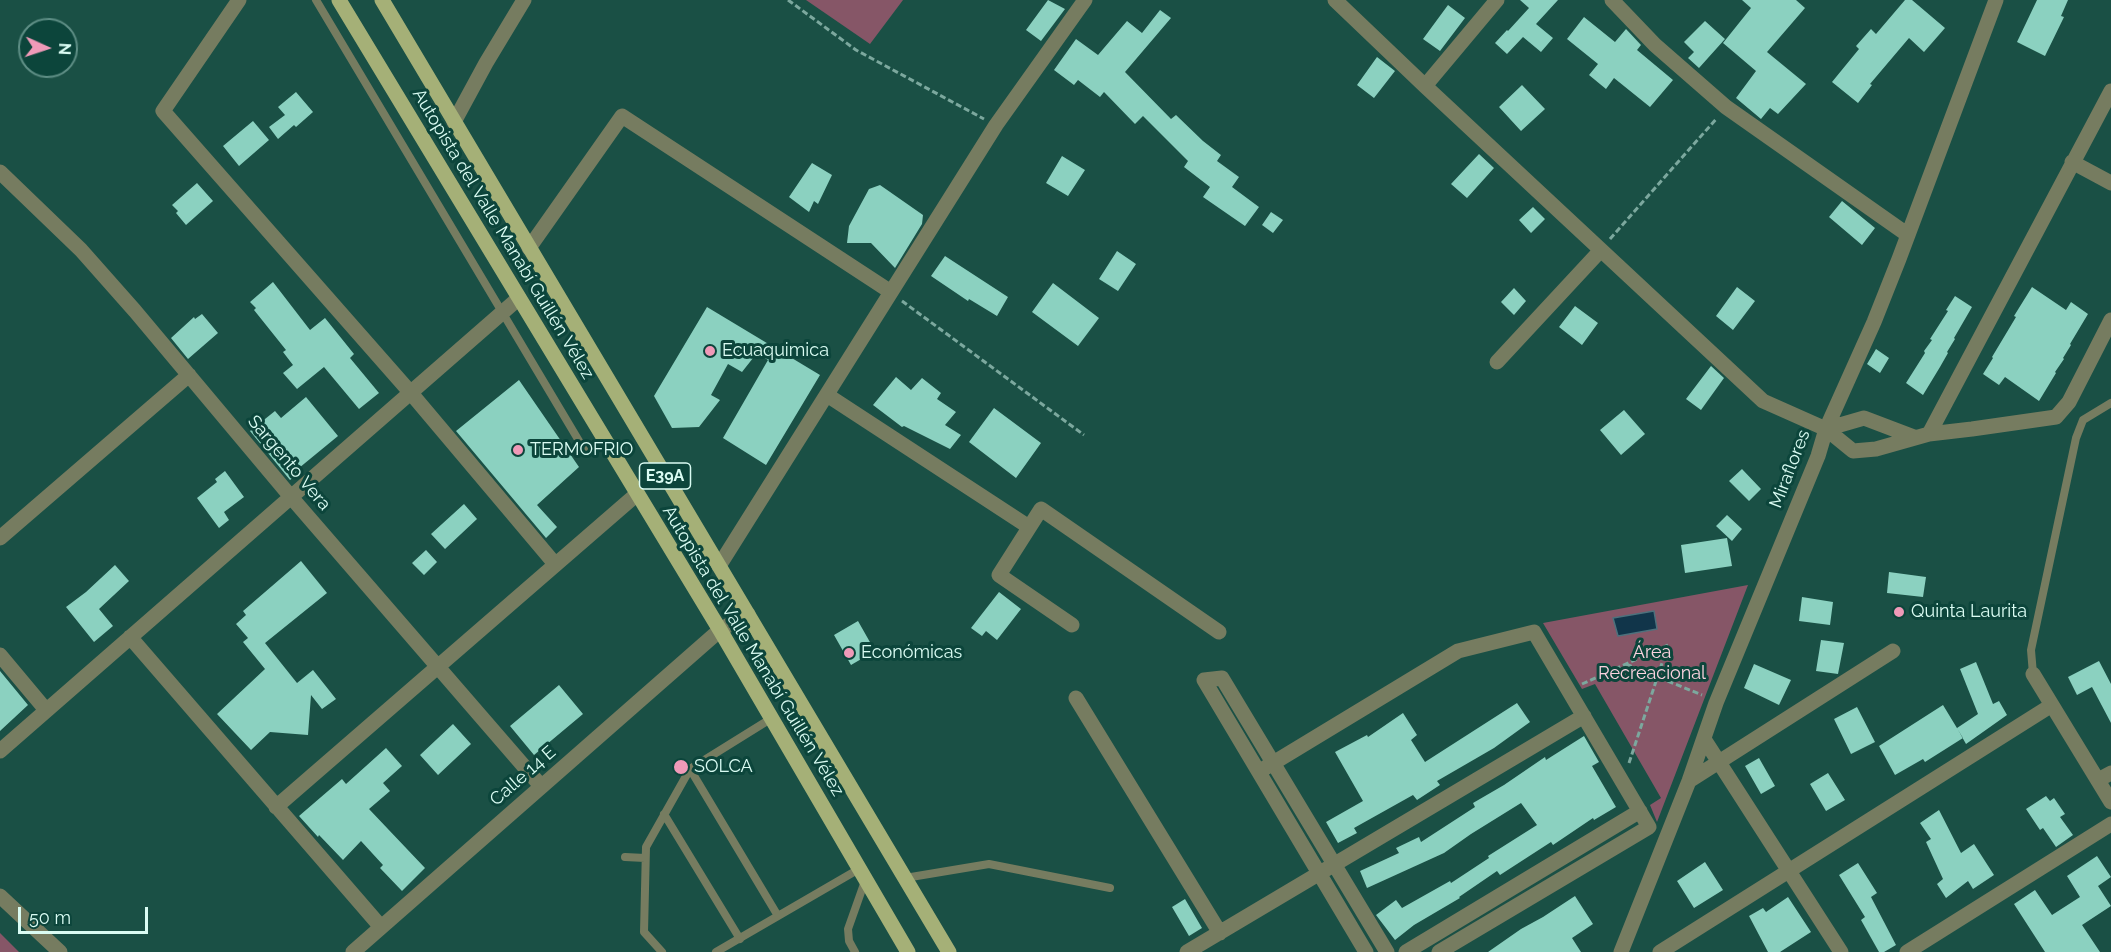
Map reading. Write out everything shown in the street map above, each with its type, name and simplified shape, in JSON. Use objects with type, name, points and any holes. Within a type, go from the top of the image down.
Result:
[{"type":"main road","name":"Autopista del Valle Manabí Guillén Vélez","points":[[339,0],[720,630],[908,952]]},
{"type":"main road","name":"Autopista del Valle Manabí Guillén Vélez","points":[[382,0],[949,952]]},
{"type":"street","points":[[239,0],[163,111],[410,393],[555,564]]},
{"type":"street","points":[[454,122],[524,0]]},
{"type":"street","points":[[719,566],[996,125],[1085,0]]},
{"type":"street","points":[[1335,0],[1763,401],[1826,429],[1853,451],[1876,450],[1921,435],[2056,417],[2068,402],[2111,320]]},
{"type":"street","points":[[1425,86],[1497,0]]},
{"type":"street","points":[[1612,0],[1654,45],[1726,107],[1908,235]]},
{"type":"street","name":"Miraflores","points":[[1621,952],[1689,781],[1716,703],[1818,456],[1826,429],[1874,321],[1908,235],[1996,0]]},
{"type":"street","points":[[1921,435],[2111,90]]},
{"type":"street","points":[[529,248],[622,116],[891,292]]},
{"type":"street","points":[[2072,162],[2111,183]]},
{"type":"street","name":"Sargento Vera","points":[[0,172],[81,250],[541,786]]},
{"type":"street","points":[[1497,362],[1601,250]]},
{"type":"street","points":[[0,751],[519,298]]},
{"type":"street","points":[[0,538],[189,375]]},
{"type":"street","points":[[827,395],[1029,527]]},
{"type":"street","points":[[1826,429],[1864,418],[1921,435]]},
{"type":"street","points":[[276,807],[637,494]]},
{"type":"street","points":[[1071,625],[999,575],[1041,510],[1218,632]]},
{"type":"street","name":"Calle 14 E","points":[[361,949],[381,927],[720,630],[748,614]]},
{"type":"street","points":[[1260,771],[1458,651],[1534,632],[1649,827],[1439,952]]},
{"type":"street","points":[[130,637],[381,927]]},
{"type":"street","points":[[1689,781],[1717,761],[1893,651]]},
{"type":"street","points":[[0,655],[46,710]]},
{"type":"street","points":[[2033,674],[2052,705],[2104,776],[2111,802]]},
{"type":"street","points":[[1366,952],[1204,680],[1222,678],[1387,952]]},
{"type":"street","points":[[1076,698],[1220,933]]},
{"type":"street","points":[[1660,952],[2052,705]]},
{"type":"street","points":[[1187,952],[1584,716]]},
{"type":"street","points":[[1704,739],[1841,952]]},
{"type":"street","points":[[1406,952],[1640,811]]},
{"type":"street","points":[[1907,952],[2111,824]]},
{"type":"street","points":[[0,897],[60,952]]},
{"type":"lane","points":[[316,0],[585,451]]},
{"type":"lane","points":[[2033,674],[2031,650],[2076,438],[2083,420],[2111,403]]},
{"type":"lane","points":[[662,952],[644,932],[646,847],[690,769],[772,718]]},
{"type":"lane","points":[[690,769],[778,916]]},
{"type":"lane","points":[[664,814],[740,939]]},
{"type":"lane","points":[[625,857],[645,858]]},
{"type":"lane","points":[[905,878],[989,864],[1110,888]]},
{"type":"lane","points":[[716,952],[778,916],[862,874]]},
{"type":"lane","points":[[855,952],[849,941],[848,929],[862,874]]},
{"type":"path","points":[[788,0],[856,50],[996,125]]},
{"type":"path","points":[[1601,250],[1726,107]]},
{"type":"path","points":[[891,292],[1084,435]]},
{"type":"path","points":[[1570,690],[1668,645],[1622,780]]},
{"type":"path","points":[[1626,664],[1700,694],[1716,703]]},
{"type":"green space","points":[[806,0],[903,0],[870,44]]},
{"type":"green space","name":"Área Recreacional","points":[[1748,585],[1657,822],[1650,805],[1661,798],[1595,684],[1582,689],[1543,623]]},
{"type":"green space","points":[[0,933],[19,952],[0,952]]},
{"type":"water","points":[[1654,611],[1657,629],[1618,636],[1613,618]]},
{"type":"building","points":[[1048,0],[1065,9],[1041,41],[1026,30]]},
{"type":"building","points":[[1520,0],[1558,0],[1536,24],[1553,38],[1541,52],[1523,37],[1507,54],[1495,43],[1529,8]]},
{"type":"building","points":[[1742,0],[1796,0],[1805,8],[1767,52],[1806,84],[1778,114],[1770,108],[1761,119],[1736,98],[1756,71],[1723,43],[1751,8]]},
{"type":"building","points":[[1905,0],[1912,0],[1945,28],[1924,52],[1909,38],[1870,84],[1872,85],[1858,103],[1832,82],[1859,49],[1856,46],[1871,29],[1876,34]]},
{"type":"building","points":[[2037,0],[2068,0],[2061,16],[2064,17],[2045,56],[2017,42]]},
{"type":"building","points":[[1448,5],[1465,18],[1440,51],[1423,39]]},
{"type":"building","points":[[1160,10],[1171,18],[1125,72],[1171,119],[1176,115],[1221,155],[1217,161],[1239,177],[1232,187],[1259,207],[1245,226],[1203,197],[1210,187],[1184,167],[1188,161],[1143,116],[1135,124],[1104,92],[1100,97],[1078,80],[1074,85],[1054,70],[1076,39],[1098,55],[1127,21],[1142,33]]},
{"type":"building","points":[[1584,17],[1615,42],[1626,29],[1641,45],[1637,50],[1673,80],[1650,107],[1614,78],[1606,89],[1589,75],[1598,64],[1567,39]]},
{"type":"building","points":[[1705,21],[1725,39],[1699,68],[1688,58],[1694,52],[1684,42]]},
{"type":"building","points":[[1377,57],[1395,71],[1374,98],[1357,85]]},
{"type":"building","points":[[1522,85],[1545,109],[1521,131],[1499,107]]},
{"type":"building","points":[[296,92],[313,112],[278,139],[269,127],[285,115],[278,107]]},
{"type":"building","points":[[253,121],[269,140],[239,166],[223,146]]},
{"type":"building","points":[[1479,154],[1494,168],[1467,198],[1451,184]]},
{"type":"building","points":[[1062,156],[1085,170],[1068,196],[1046,183]]},
{"type":"building","points":[[812,163],[832,175],[818,204],[814,201],[809,212],[789,197]]},
{"type":"building","points":[[197,183],[213,201],[186,225],[172,205]]},
{"type":"building","points":[[880,185],[923,215],[922,224],[895,268],[871,243],[847,243],[849,226],[869,189]]},
{"type":"building","points":[[1842,201],[1875,228],[1862,245],[1829,217]]},
{"type":"building","points":[[1533,207],[1545,219],[1531,233],[1519,220]]},
{"type":"building","points":[[1271,212],[1283,220],[1273,233],[1262,225]]},
{"type":"building","points":[[1117,251],[1136,264],[1118,291],[1099,279]]},
{"type":"building","points":[[945,256],[1008,297],[997,316],[969,299],[968,301],[931,276]]},
{"type":"building","points":[[273,282],[310,330],[325,318],[354,354],[350,358],[379,393],[359,409],[324,367],[297,389],[283,373],[293,365],[283,352],[286,350],[250,302]]},
{"type":"building","points":[[1053,283],[1099,318],[1078,346],[1032,312]]},
{"type":"building","points":[[1737,287],[1755,301],[1733,330],[1716,316]]},
{"type":"building","points":[[2032,287],[2066,310],[2071,302],[2088,314],[2039,401],[2005,377],[1999,385],[1983,374]]},
{"type":"building","points":[[1514,288],[1526,301],[1514,315],[1501,302]]},
{"type":"building","points":[[1955,296],[1972,307],[1923,395],[1906,383],[1925,353],[1924,351],[1932,340],[1930,339]]},
{"type":"building","points":[[1575,306],[1598,323],[1582,345],[1559,327]]},
{"type":"building","points":[[707,307],[820,375],[766,465],[723,438],[768,360],[757,353],[742,372],[728,364],[711,395],[720,400],[699,427],[672,428],[654,396]]},
{"type":"building","points":[[202,314],[218,333],[188,359],[171,338],[194,317],[195,319]]},
{"type":"building","points":[[1876,349],[1889,358],[1880,373],[1867,364]]},
{"type":"building","points":[[1711,366],[1724,378],[1701,410],[1686,399]]},
{"type":"building","points":[[896,377],[911,390],[922,378],[941,393],[937,399],[956,412],[945,425],[961,435],[950,449],[902,427],[873,405]]},
{"type":"building","name":"TERMOFRIO","points":[[519,380],[579,467],[537,505],[557,527],[546,538],[456,431]]},
{"type":"building","points":[[306,397],[338,436],[299,468],[302,470],[290,480],[250,431],[275,411],[281,418]]},
{"type":"building","points":[[994,408],[1041,443],[1016,478],[969,442]]},
{"type":"building","points":[[1624,410],[1645,434],[1621,455],[1600,430]]},
{"type":"building","points":[[1742,469],[1761,489],[1749,501],[1729,481]]},
{"type":"building","points":[[225,471],[244,497],[224,512],[229,520],[219,528],[197,498],[217,482],[215,479]]},
{"type":"building","points":[[464,504],[477,519],[445,549],[431,534]]},
{"type":"building","points":[[1727,515],[1742,529],[1732,541],[1716,526]]},
{"type":"building","points":[[1727,538],[1732,566],[1685,573],[1681,545]]},
{"type":"building","points":[[426,550],[437,562],[424,575],[412,563]]},
{"type":"building","points":[[301,561],[327,593],[265,643],[297,683],[313,670],[336,699],[322,709],[311,695],[308,735],[270,732],[251,750],[217,714],[265,669],[243,642],[248,638],[236,624],[246,615],[243,611]]},
{"type":"building","points":[[115,565],[129,581],[99,609],[113,626],[94,642],[66,607]]},
{"type":"building","points":[[1889,572],[1926,577],[1923,597],[1887,593]]},
{"type":"building","points":[[999,592],[1021,609],[997,640],[986,631],[982,636],[971,628]]},
{"type":"building","points":[[1802,597],[1833,602],[1830,625],[1799,621]]},
{"type":"building","points":[[858,621],[875,651],[851,665],[834,635]]},
{"type":"building","points":[[1821,640],[1844,643],[1838,674],[1816,671]]},
{"type":"building","points":[[2099,661],[2111,684],[2111,723],[2092,687],[2077,695],[2068,677]]},
{"type":"building","points":[[1976,662],[1993,704],[1999,701],[2007,715],[1966,744],[1957,728],[1978,714],[1960,669]]},
{"type":"building","points":[[1754,664],[1791,680],[1779,705],[1744,688]]},
{"type":"building","points":[[0,671],[28,705],[0,731]]},
{"type":"building","points":[[559,685],[583,714],[534,755],[510,726]]},
{"type":"building","points":[[1517,703],[1530,722],[1494,748],[1437,781],[1440,785],[1417,800],[1413,795],[1354,828],[1357,833],[1338,843],[1326,822],[1363,801],[1335,752],[1367,735],[1368,737],[1403,713],[1417,735],[1411,740],[1425,762]]},
{"type":"building","points":[[1943,705],[1963,738],[1925,762],[1923,759],[1895,775],[1879,746]]},
{"type":"building","points":[[1857,707],[1875,742],[1851,754],[1834,719]]},
{"type":"building","points":[[453,724],[471,744],[438,775],[420,755]]},
{"type":"building","points":[[1584,736],[1599,762],[1592,766],[1616,807],[1594,820],[1593,818],[1553,845],[1551,842],[1500,875],[1497,871],[1395,940],[1376,915],[1396,900],[1402,908],[1450,881],[1451,883],[1537,825],[1521,803],[1444,853],[1367,888],[1360,871],[1399,853],[1396,848],[1419,837],[1421,842],[1475,807],[1473,803],[1545,757],[1546,760]]},
{"type":"building","points":[[386,748],[402,766],[383,783],[390,791],[369,809],[425,868],[402,891],[380,868],[383,865],[361,841],[343,860],[299,816],[342,779],[346,784]]},
{"type":"building","points":[[1759,758],[1775,786],[1761,794],[1745,766]]},
{"type":"building","points":[[1828,773],[1845,800],[1826,811],[1810,784]]},
{"type":"building","points":[[2046,796],[2050,801],[2054,798],[2065,814],[2060,817],[2073,835],[2056,847],[2043,828],[2040,830],[2026,809]]},
{"type":"building","points":[[1939,810],[1961,853],[1974,844],[1994,875],[1973,889],[1968,881],[1946,898],[1937,884],[1943,879],[1926,842],[1931,839],[1920,823]]},
{"type":"building","points":[[2097,856],[2111,877],[2098,886],[2111,906],[2082,925],[2100,952],[2045,952],[2014,904],[2035,890],[2052,915],[2080,897],[2067,876]]},
{"type":"building","points":[[1705,862],[1723,890],[1694,908],[1677,881]]},
{"type":"building","points":[[1858,863],[1877,893],[1871,897],[1896,945],[1884,952],[1879,952],[1861,920],[1865,917],[1839,875]]},
{"type":"building","points":[[1575,896],[1593,924],[1572,938],[1581,952],[1488,952],[1521,929]]},
{"type":"building","points":[[1788,897],[1811,932],[1780,952],[1768,952],[1749,916],[1763,908],[1766,912]]},
{"type":"building","points":[[1185,899],[1202,928],[1189,936],[1172,907]]},
{"type":"place","name":"Ecuaquimica","points":[[710,351]]},
{"type":"place","name":"TERMOFRIO","points":[[518,450]]},
{"type":"place","name":"Quinta Laurita","points":[[1899,612]]},
{"type":"place","name":"Económicas","points":[[849,653]]},
{"type":"place","name":"SOLCA","points":[[681,767]]}]
